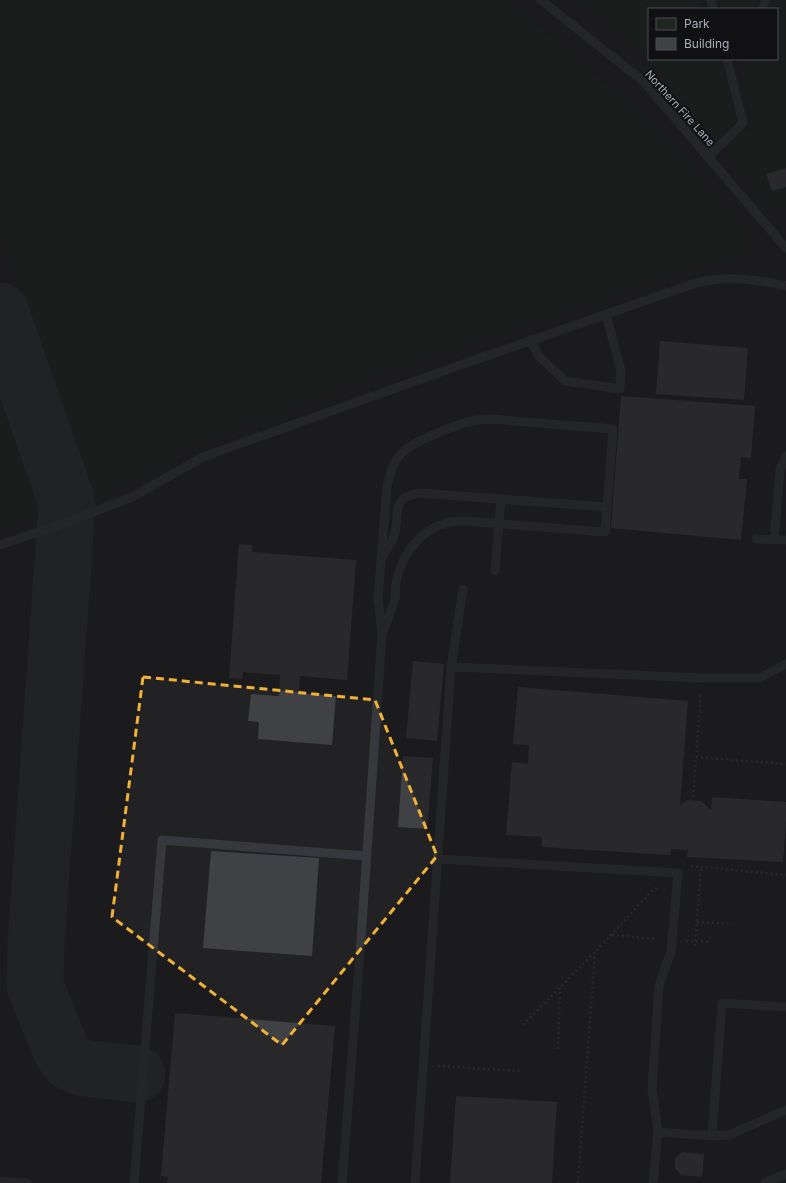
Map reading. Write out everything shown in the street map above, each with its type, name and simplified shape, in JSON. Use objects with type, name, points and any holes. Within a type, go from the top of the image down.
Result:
[{"type":"lane","name":"Northern Fire Lane","points":[[541,0],[644,82],[786,248]]},
{"type":"lane","points":[[708,157],[743,123],[729,60]]},
{"type":"lane","points":[[0,545],[65,523],[132,497],[203,457],[530,340],[690,285],[710,280],[749,279],[767,281],[786,286]]},
{"type":"lane","points":[[530,340],[538,356],[565,381],[620,389],[621,371],[606,314]]},
{"type":"lane","points":[[342,1183],[361,939],[382,634],[378,598],[388,486],[391,470],[400,454],[412,444],[437,433],[478,420],[490,419],[613,429],[605,532],[464,521],[447,522],[422,536],[411,546],[402,561],[397,580],[395,600],[382,634]]},
{"type":"lane","points":[[774,540],[780,470],[786,456]]},
{"type":"lane","points":[[381,558],[394,536],[398,507],[402,500],[408,495],[419,492],[607,507]]},
{"type":"lane","points":[[495,571],[501,499]]},
{"type":"lane","points":[[756,539],[786,540]]},
{"type":"lane","points":[[415,1183],[451,667],[463,589]]},
{"type":"lane","points":[[451,667],[702,678],[759,678],[786,664]]},
{"type":"lane","points":[[134,1183],[162,840],[366,856]]},
{"type":"lane","points":[[437,858],[678,873],[671,951],[659,986],[652,1089],[658,1132],[653,1183]]},
{"type":"lane","points":[[712,1136],[722,1003],[786,1007]]},
{"type":"lane","points":[[658,1132],[712,1136],[729,1135],[786,1110]]},
{"type":"lane","points":[[765,1183],[786,1174]]},
{"type":"lane","points":[[0,1181],[27,1183]]},
{"type":"path","points":[[693,797],[702,678]]},
{"type":"path","points":[[696,757],[786,764]]},
{"type":"path","points":[[523,1025],[595,952],[652,891],[690,866],[786,875]]},
{"type":"path","points":[[695,946],[700,867]]},
{"type":"path","points":[[697,922],[732,924]]},
{"type":"path","points":[[578,1183],[595,952]]},
{"type":"path","points":[[558,1049],[560,988]]},
{"type":"path","points":[[423,1065],[519,1071]]},
{"type":"highlighted area","points":[[143,677],[375,700],[437,856],[282,1045],[112,917]]},
{"type":"shaded area","points":[[0,0],[786,0],[786,1183],[0,1183]]},
{"type":"green space","points":[[0,0],[503,0],[561,44],[621,97],[678,152],[744,229],[749,236],[749,242],[746,250],[739,259],[729,263],[700,265],[676,272],[512,331],[510,330],[308,400],[305,405],[199,442],[110,490],[92,498],[88,482],[0,231]]},
{"type":"green space","points":[[573,0],[701,0],[704,8],[648,8],[648,60],[719,60],[732,99],[733,113],[731,126],[714,135],[674,87],[624,36]]},
{"type":"green space","points":[[716,0],[759,0],[755,8],[718,8]]},
{"type":"green space","points":[[773,0],[786,0],[786,208],[776,214],[725,150],[756,123],[742,62],[743,60],[778,60],[778,8],[769,8]]},
{"type":"green space","points":[[0,377],[32,466],[40,515],[0,527]]},
{"type":"building","points":[[786,168],[786,187],[772,191],[766,174]]},
{"type":"building","points":[[660,341],[748,348],[744,400],[656,394]]},
{"type":"building","points":[[621,396],[755,406],[751,458],[741,457],[739,479],[747,479],[741,540],[611,528]]},
{"type":"building","points":[[239,544],[252,545],[252,552],[356,560],[347,680],[300,676],[299,693],[336,696],[332,745],[258,739],[259,722],[248,721],[251,694],[279,696],[280,675],[243,672],[242,679],[229,678]]},
{"type":"building","points":[[413,661],[444,664],[437,741],[406,738]]},
{"type":"building","points":[[518,687],[688,701],[680,805],[688,800],[701,801],[711,810],[712,797],[786,802],[783,862],[687,857],[688,850],[671,849],[670,855],[542,847],[542,837],[506,835],[512,762],[528,764],[529,745],[513,744]]},
{"type":"building","points":[[403,756],[433,758],[427,829],[398,827]]},
{"type":"building","points":[[211,851],[319,858],[312,956],[203,948]]},
{"type":"building","points":[[175,1013],[335,1026],[321,1183],[167,1183],[168,1177],[161,1176]]},
{"type":"building","points":[[456,1096],[557,1102],[552,1183],[450,1183]]},
{"type":"building","points":[[682,1152],[704,1154],[702,1177],[681,1175],[675,1168],[675,1158]]},
{"type":"taxiway","points":[[0,311],[67,506],[36,943],[35,986],[62,1052],[70,1062],[83,1068],[137,1074]]}]
